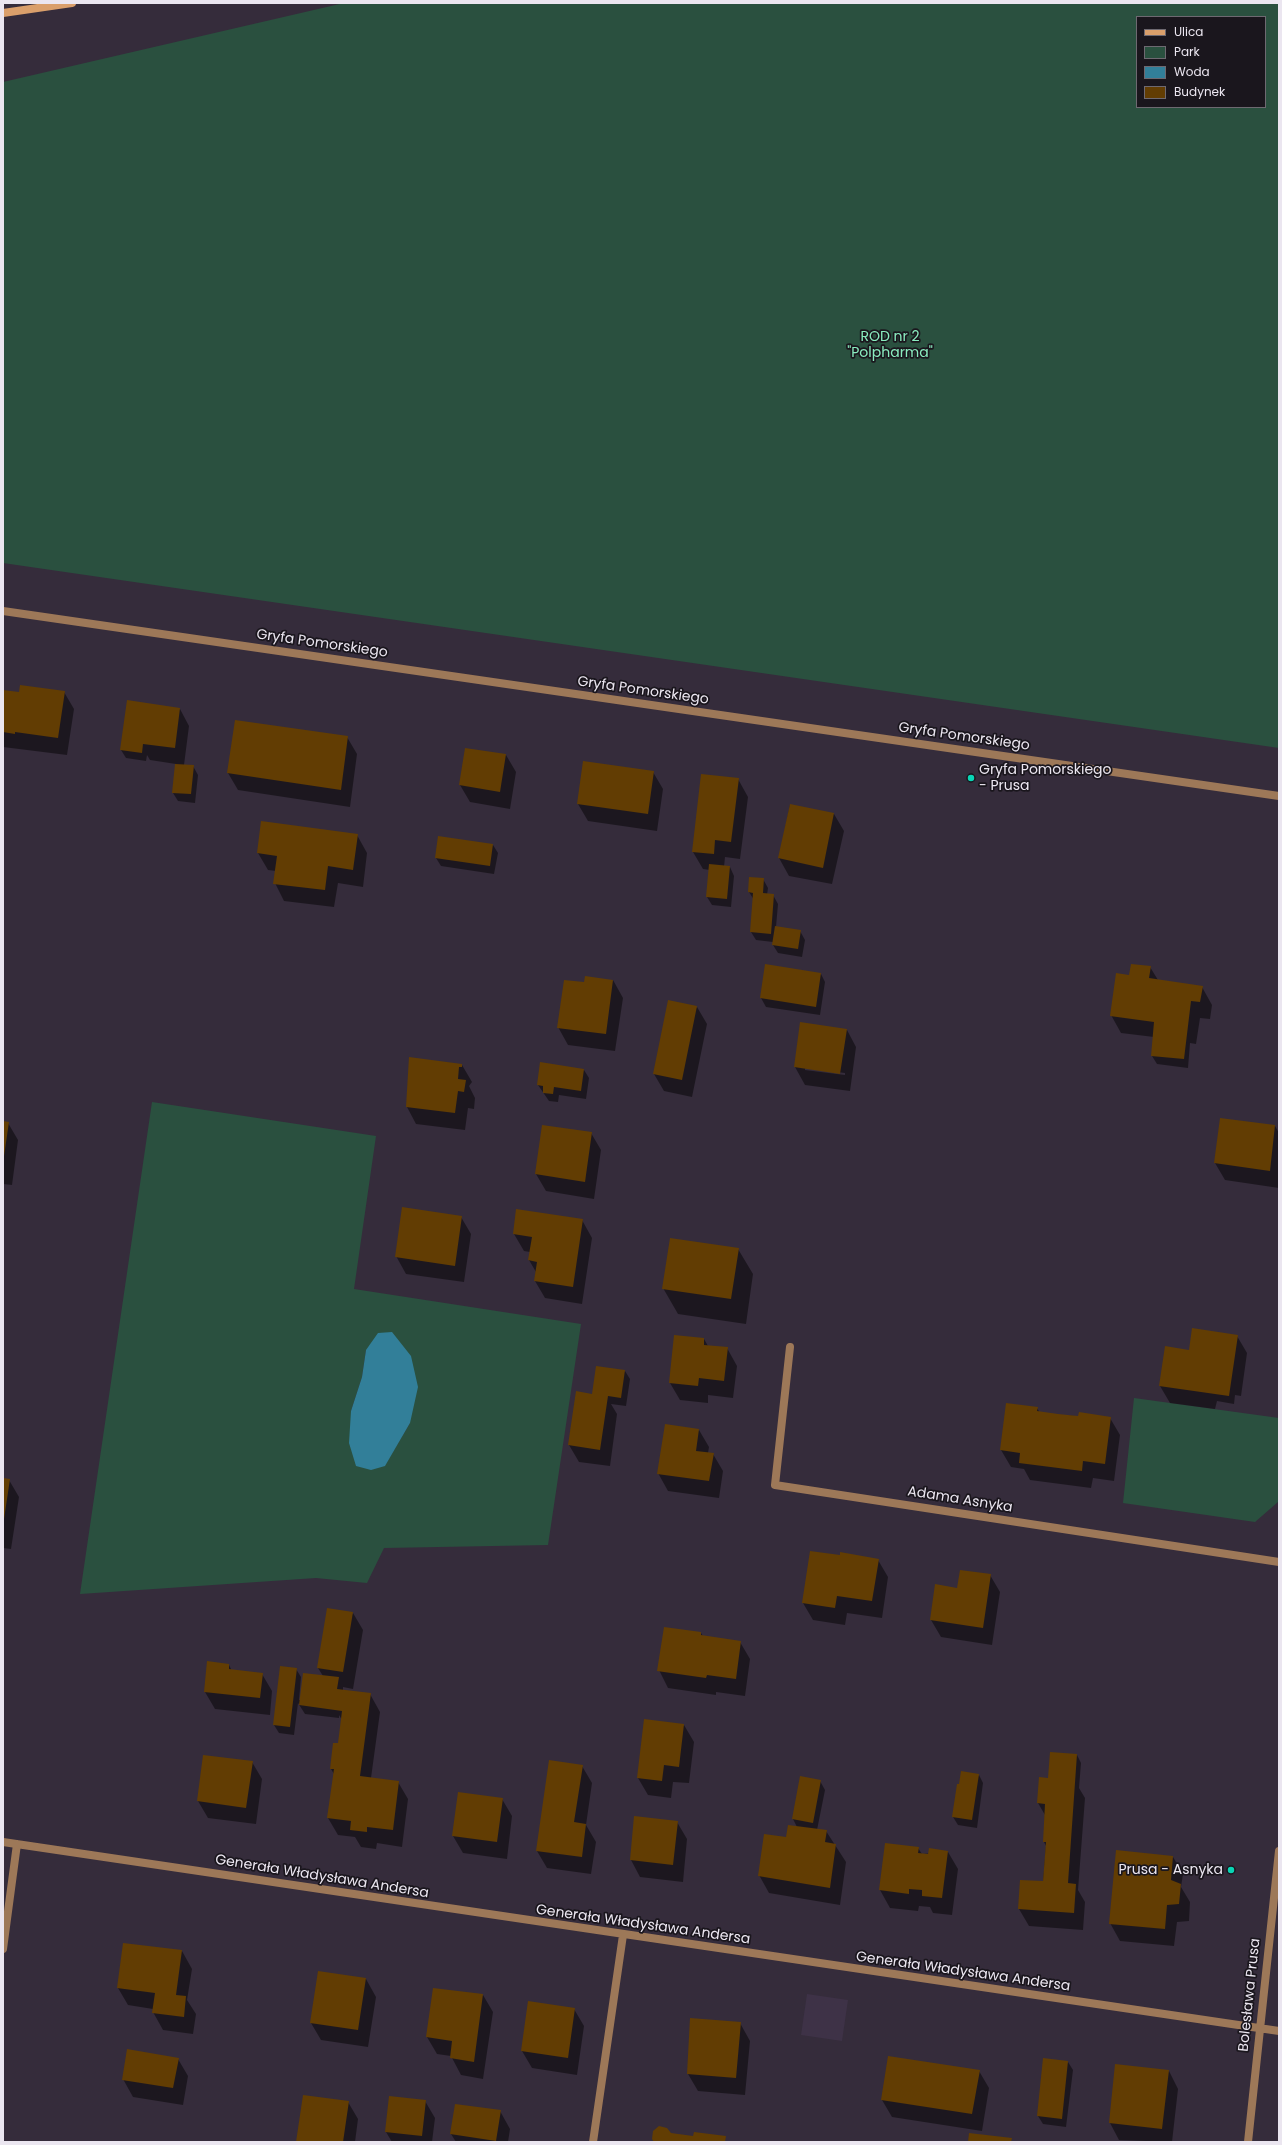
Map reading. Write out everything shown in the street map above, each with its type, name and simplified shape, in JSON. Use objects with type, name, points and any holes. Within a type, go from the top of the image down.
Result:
[{"type":"main road","points":[[3,13],[72,3]]},
{"type":"street","name":"Gryfa Pomorskiego","points":[[3,611],[1279,796]]},
{"type":"street","name":"Adama Asnyka","points":[[790,1347],[775,1485],[1279,1562]]},
{"type":"street","name":"Generała Władysława Andersa","points":[[3,1842],[1279,2031]]},
{"type":"street","points":[[3,1949],[18,1844]]},
{"type":"street","name":"Bolesława Prusa","points":[[1248,2142],[1279,1851]]},
{"type":"street","points":[[593,2142],[623,1935]]},
{"type":"shaded area","points":[[807,1994],[848,2000],[842,2041],[801,2035]]},
{"type":"green space","name":"ROD nr 2 \"Polpharma\"","points":[[344,3],[1279,3],[1279,748],[3,563],[3,82]]},
{"type":"green space","points":[[152,1102],[376,1136],[354,1289],[581,1324],[548,1545],[384,1548],[367,1583],[316,1578],[80,1594]],"holes":[[[366,1350],[410,1423],[385,1465],[351,1411],[362,1377]]]},
{"type":"green space","points":[[1134,1398],[1279,1418],[1278,1502],[1255,1522],[1123,1503]]},
{"type":"water","points":[[392,1332],[411,1356],[418,1387],[410,1423],[385,1466],[371,1470],[356,1466],[349,1443],[351,1411],[362,1377],[366,1350],[378,1333]]},
{"type":"building","points":[[20,685],[65,691],[58,738],[15,732],[15,734],[3,732],[3,690],[19,692]]},
{"type":"building","points":[[127,700],[180,708],[175,748],[143,744],[142,753],[120,750]]},
{"type":"building","points":[[235,720],[348,736],[341,790],[227,773]]},
{"type":"building","points":[[465,748],[506,754],[500,792],[459,785]]},
{"type":"building","points":[[583,761],[654,771],[648,814],[577,804]]},
{"type":"building","points":[[175,764],[194,765],[191,794],[172,793]]},
{"type":"building","points":[[701,774],[739,778],[731,842],[715,840],[714,854],[692,852]]},
{"type":"building","points":[[790,804],[834,813],[823,868],[778,858]]},
{"type":"building","points":[[261,821],[358,834],[353,870],[328,866],[325,890],[273,884],[277,856],[257,853]]},
{"type":"building","points":[[438,836],[493,844],[490,866],[435,858]]},
{"type":"building","points":[[709,864],[730,866],[727,899],[706,897]]},
{"type":"building","points":[[749,877],[764,878],[763,893],[774,894],[771,934],[750,932],[753,893],[748,892]]},
{"type":"building","points":[[775,926],[801,930],[798,949],[772,945]]},
{"type":"building","points":[[765,964],[821,973],[816,1007],[760,998]]},
{"type":"building","points":[[1131,964],[1151,966],[1149,978],[1203,986],[1200,1002],[1191,1001],[1184,1059],[1151,1056],[1154,1022],[1110,1016],[1116,973],[1129,975]]},
{"type":"building","points":[[585,976],[613,980],[606,1034],[557,1028],[564,980],[584,982]]},
{"type":"building","points":[[668,1000],[697,1006],[682,1080],[653,1074]]},
{"type":"building","points":[[800,1022],[847,1029],[840,1074],[794,1067]]},
{"type":"building","points":[[409,1057],[462,1064],[462,1067],[459,1067],[458,1079],[466,1080],[464,1092],[458,1091],[455,1113],[406,1107]]},
{"type":"building","points":[[540,1062],[584,1069],[581,1091],[554,1087],[553,1094],[543,1093],[543,1086],[537,1085]]},
{"type":"building","points":[[1220,1118],[1275,1125],[1270,1171],[1214,1163]]},
{"type":"building","points":[[3,1121],[9,1122],[4,1156],[3,1156]]},
{"type":"building","points":[[542,1125],[592,1132],[585,1182],[535,1174]]},
{"type":"building","points":[[402,1207],[462,1216],[455,1266],[395,1257]]},
{"type":"building","points":[[516,1209],[583,1219],[573,1287],[534,1281],[537,1262],[528,1260],[532,1237],[513,1234]]},
{"type":"building","points":[[670,1238],[739,1248],[731,1299],[662,1289]]},
{"type":"building","points":[[1192,1328],[1238,1335],[1229,1396],[1159,1386],[1165,1346],[1189,1350]]},
{"type":"building","points":[[674,1335],[704,1338],[704,1345],[728,1347],[724,1381],[699,1378],[698,1386],[669,1383]]},
{"type":"building","points":[[596,1366],[625,1370],[621,1398],[608,1396],[600,1450],[568,1445],[576,1391],[592,1394]]},
{"type":"building","points":[[1006,1403],[1038,1407],[1037,1411],[1058,1414],[1078,1416],[1079,1412],[1111,1417],[1105,1464],[1083,1461],[1082,1471],[1019,1463],[1020,1453],[1000,1450]]},
{"type":"building","points":[[665,1424],[699,1429],[696,1451],[714,1453],[709,1481],[657,1474]]},
{"type":"building","points":[[3,1478],[10,1479],[4,1519],[3,1519]]},
{"type":"building","points":[[810,1551],[840,1555],[840,1552],[879,1559],[872,1601],[837,1596],[835,1608],[802,1603]]},
{"type":"building","points":[[960,1570],[991,1574],[983,1628],[930,1620],[935,1584],[957,1588]]},
{"type":"building","points":[[327,1608],[353,1612],[343,1672],[317,1668]]},
{"type":"building","points":[[664,1627],[701,1632],[701,1635],[741,1641],[736,1679],[707,1675],[706,1678],[657,1671]]},
{"type":"building","points":[[207,1661],[229,1664],[229,1669],[263,1673],[260,1698],[204,1692]]},
{"type":"building","points":[[280,1666],[297,1668],[290,1727],[273,1725]]},
{"type":"building","points":[[303,1673],[339,1677],[337,1689],[371,1693],[360,1776],[399,1781],[393,1830],[367,1827],[367,1832],[350,1830],[351,1821],[327,1818],[334,1769],[330,1769],[333,1743],[338,1743],[342,1711],[299,1705]]},
{"type":"building","points":[[644,1719],[684,1724],[679,1767],[664,1765],[662,1781],[637,1778]]},
{"type":"building","points":[[1050,1752],[1077,1754],[1068,1883],[1076,1884],[1074,1913],[1018,1909],[1020,1880],[1043,1881],[1046,1842],[1043,1842],[1045,1804],[1037,1803],[1039,1777],[1048,1778]]},
{"type":"building","points":[[203,1755],[253,1761],[246,1808],[197,1801]]},
{"type":"building","points":[[549,1760],[583,1765],[574,1822],[586,1824],[582,1857],[536,1851]]},
{"type":"building","points":[[961,1771],[979,1774],[972,1820],[952,1817],[957,1784],[959,1784]]},
{"type":"building","points":[[800,1776],[821,1780],[813,1823],[792,1819]]},
{"type":"building","points":[[458,1792],[503,1798],[497,1842],[452,1836]]},
{"type":"building","points":[[634,1816],[678,1821],[673,1865],[630,1860]]},
{"type":"building","points":[[788,1825],[827,1830],[825,1842],[836,1844],[830,1888],[758,1876],[764,1834],[786,1837]]},
{"type":"building","points":[[885,1843],[919,1847],[918,1853],[928,1854],[929,1848],[948,1851],[942,1898],[922,1896],[922,1890],[909,1889],[909,1894],[879,1890]]},
{"type":"building","points":[[1116,1850],[1173,1856],[1171,1880],[1181,1884],[1179,1904],[1167,1905],[1165,1929],[1109,1924]]},
{"type":"building","points":[[123,1943],[182,1950],[176,1995],[186,1996],[184,2017],[152,2013],[155,1993],[117,1988]]},
{"type":"building","points":[[318,1971],[366,1978],[358,2030],[310,2023]]},
{"type":"building","points":[[433,1988],[483,1994],[474,2062],[450,2058],[452,2041],[426,2037]]},
{"type":"building","points":[[528,2001],[575,2008],[568,2058],[521,2051]]},
{"type":"building","points":[[690,2018],[741,2022],[736,2078],[687,2074]]},
{"type":"building","points":[[127,2049],[179,2058],[173,2088],[122,2080]]},
{"type":"building","points":[[888,2056],[980,2070],[972,2114],[881,2100]]},
{"type":"building","points":[[1043,2058],[1068,2061],[1062,2119],[1037,2116]]},
{"type":"building","points":[[1115,2064],[1169,2070],[1162,2129],[1109,2123]]},
{"type":"building","points":[[303,2095],[349,2101],[343,2142],[296,2142]]},
{"type":"building","points":[[389,2096],[426,2100],[422,2136],[385,2132]]},
{"type":"building","points":[[455,2104],[501,2110],[496,2141],[450,2134]]},
{"type":"building","points":[[659,2126],[667,2128],[671,2133],[693,2136],[694,2132],[726,2136],[725,2142],[654,2142],[652,2139],[653,2131]]},
{"type":"building","points":[[969,2133],[1012,2138],[1011,2142],[968,2142]]},
{"type":"place","name":"Gryfa Pomorskiego - Prusa","points":[[971,778]]},
{"type":"place","name":"Prusa - Asnyka","points":[[1231,1870]]}]
